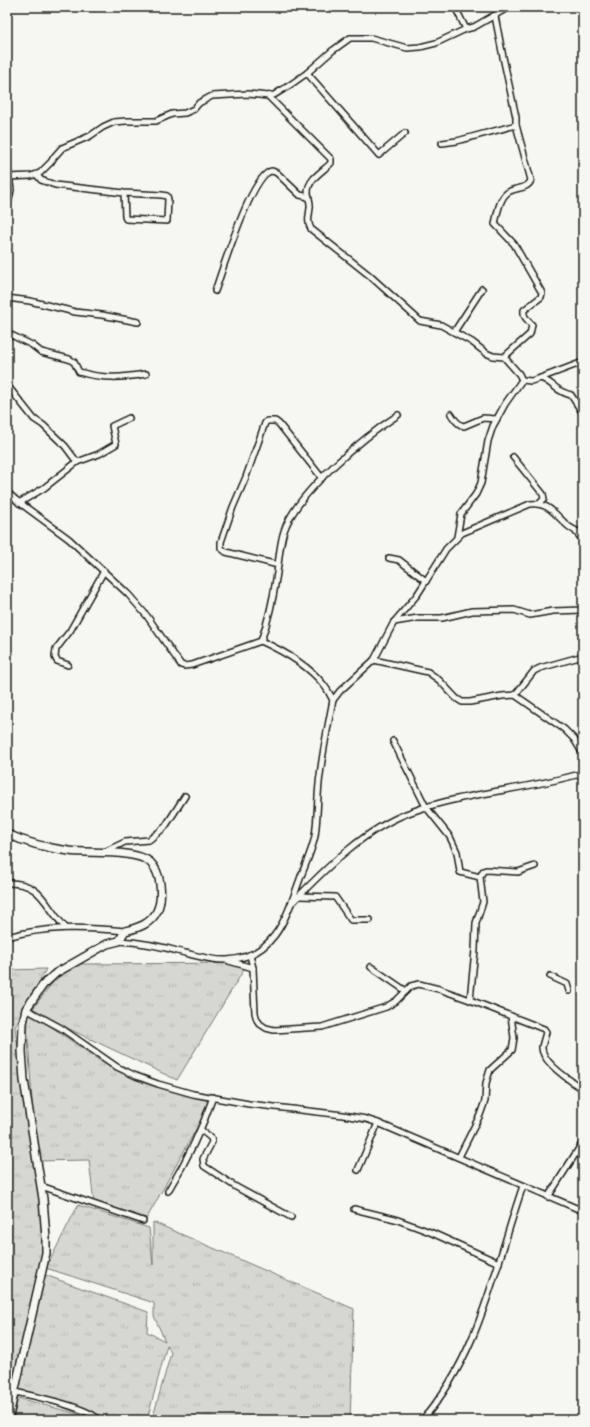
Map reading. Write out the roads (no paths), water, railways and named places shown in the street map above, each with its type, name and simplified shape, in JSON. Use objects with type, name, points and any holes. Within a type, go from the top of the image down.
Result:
[{"type":"street","points":[[455,7],[466,29]]},
{"type":"street","points":[[8,177],[37,175],[43,171],[62,148],[90,136],[108,124],[126,121],[156,121],[172,114],[185,114],[194,109],[199,103],[212,96],[248,94],[268,96],[280,92],[307,73],[332,51],[350,38],[371,38],[412,48],[436,43],[466,29],[474,27],[509,7]]},
{"type":"street","points":[[495,16],[516,117],[516,125],[531,180],[530,184],[527,186],[516,188],[506,194],[500,203],[495,224],[514,244],[542,292],[541,297],[524,310],[523,314],[526,320],[532,324],[530,334],[504,357]]},
{"type":"street","points":[[307,73],[379,155],[385,152],[405,133]]},
{"type":"street","points":[[268,96],[331,159],[330,164],[315,177],[309,186],[310,206],[308,225],[311,229],[369,275],[400,302],[416,319],[423,322],[441,325],[472,342],[493,356],[504,357],[520,374],[522,380]]},
{"type":"street","points":[[442,143],[457,141],[516,125]]},
{"type":"street","points":[[7,162],[11,190],[7,209]]},
{"type":"street","points":[[215,291],[249,199],[256,186],[268,172],[272,171],[277,173],[300,196],[309,198]]},
{"type":"street","points":[[37,175],[41,180],[55,186],[167,196],[167,221],[126,219],[124,193]]},
{"type":"street","points":[[454,332],[482,289]]},
{"type":"street","points":[[7,298],[30,301],[75,312],[102,315],[138,322]]},
{"type":"street","points":[[7,332],[32,344],[41,352],[70,359],[74,362],[79,372],[93,376],[111,378],[146,374]]},
{"type":"street","points":[[522,380],[531,382],[583,362]]},
{"type":"street","points":[[541,378],[548,381],[564,394],[572,395],[582,412]]},
{"type":"street","points":[[457,537],[461,514],[479,488],[488,441],[496,419],[522,380]]},
{"type":"street","points":[[7,385],[34,419],[43,425],[65,446],[77,462]]},
{"type":"street","points":[[451,414],[455,420],[464,426],[483,418],[496,419]]},
{"type":"street","points":[[261,641],[273,595],[281,543],[286,526],[299,503],[322,478],[369,436],[398,415]]},
{"type":"street","points":[[19,503],[44,488],[77,462],[99,454],[116,444],[112,426],[129,418]]},
{"type":"street","points":[[278,564],[226,552],[222,548],[221,542],[233,507],[267,421],[275,421],[279,424],[322,478]]},
{"type":"street","points":[[513,457],[542,492],[544,498],[539,504]]},
{"type":"street","points":[[7,492],[19,503],[69,539],[138,604],[181,665],[192,665],[261,641],[282,652],[312,673],[324,684],[333,700]]},
{"type":"street","points":[[226,961],[243,958],[256,953],[269,943],[282,925],[291,904],[314,836],[319,780],[333,700],[340,690],[374,660],[394,622],[417,595],[446,549],[457,537],[470,528],[536,503],[546,505],[583,540]]},
{"type":"street","points":[[576,532],[583,533]]},
{"type":"street","points":[[389,558],[399,560],[426,581]]},
{"type":"street","points":[[68,665],[56,661],[56,649],[70,631],[104,571]]},
{"type":"street","points":[[394,622],[418,618],[442,618],[472,611],[514,610],[530,615],[553,611],[583,610]]},
{"type":"street","points":[[515,695],[534,671],[583,656]]},
{"type":"street","points":[[374,660],[428,672],[439,680],[456,698],[462,702],[515,695],[564,729],[574,739],[583,754]]},
{"type":"street","points":[[393,741],[426,807],[450,837],[457,852],[460,872],[480,877]]},
{"type":"street","points":[[291,904],[321,874],[364,837],[410,812],[490,792],[549,781],[583,772]]},
{"type":"street","points":[[101,853],[126,842],[149,840],[165,827],[185,796]]},
{"type":"street","points":[[7,834],[36,845],[71,851],[136,856],[143,858],[154,868],[157,874],[160,891],[160,901],[157,912],[144,925],[125,931],[66,928],[28,931],[7,936]]},
{"type":"street","points":[[470,1000],[476,923],[483,902],[480,877],[483,871],[518,872],[534,866]]},
{"type":"street","points":[[7,882],[26,884],[38,892],[58,920],[66,928]]},
{"type":"street","points":[[299,896],[335,897],[351,920],[370,920]]},
{"type":"street","points":[[119,941],[125,931]]},
{"type":"street","points":[[8,1420],[46,1253],[45,1220],[41,1186],[24,1080],[22,1051],[23,1022],[26,1009],[34,995],[56,973],[107,944],[119,941],[130,941],[175,950],[253,968]]},
{"type":"street","points":[[250,955],[253,968],[255,1013],[257,1020],[266,1028],[274,1030],[322,1027],[335,1024],[386,1007],[396,1001],[411,986],[419,984],[439,989],[470,1000],[544,1029],[546,1034],[542,1048],[545,1057],[565,1076],[583,1089]]},
{"type":"street","points":[[371,967],[406,991]]},
{"type":"street","points":[[550,976],[567,984],[569,991]]},
{"type":"street","points":[[26,1009],[61,1028],[117,1067],[136,1076],[192,1094],[249,1104],[366,1119],[459,1157],[583,1212]]},
{"type":"street","points":[[459,1157],[480,1115],[485,1101],[486,1083],[490,1070],[512,1050],[514,1034],[511,1016]]},
{"type":"street","points":[[168,1191],[185,1164],[201,1130],[213,1097]]},
{"type":"street","points":[[358,1170],[378,1123]]},
{"type":"street","points":[[201,1130],[211,1138],[212,1142],[203,1159],[204,1166],[236,1187],[291,1218]]},
{"type":"street","points":[[548,1197],[568,1163],[583,1142]]},
{"type":"street","points":[[41,1186],[143,1221]]},
{"type":"street","points":[[422,1420],[449,1385],[471,1342],[487,1300],[523,1186]]},
{"type":"street","points":[[354,1209],[395,1218],[499,1263]]},
{"type":"street","points":[[15,1392],[51,1400],[94,1415],[99,1420]]}]
